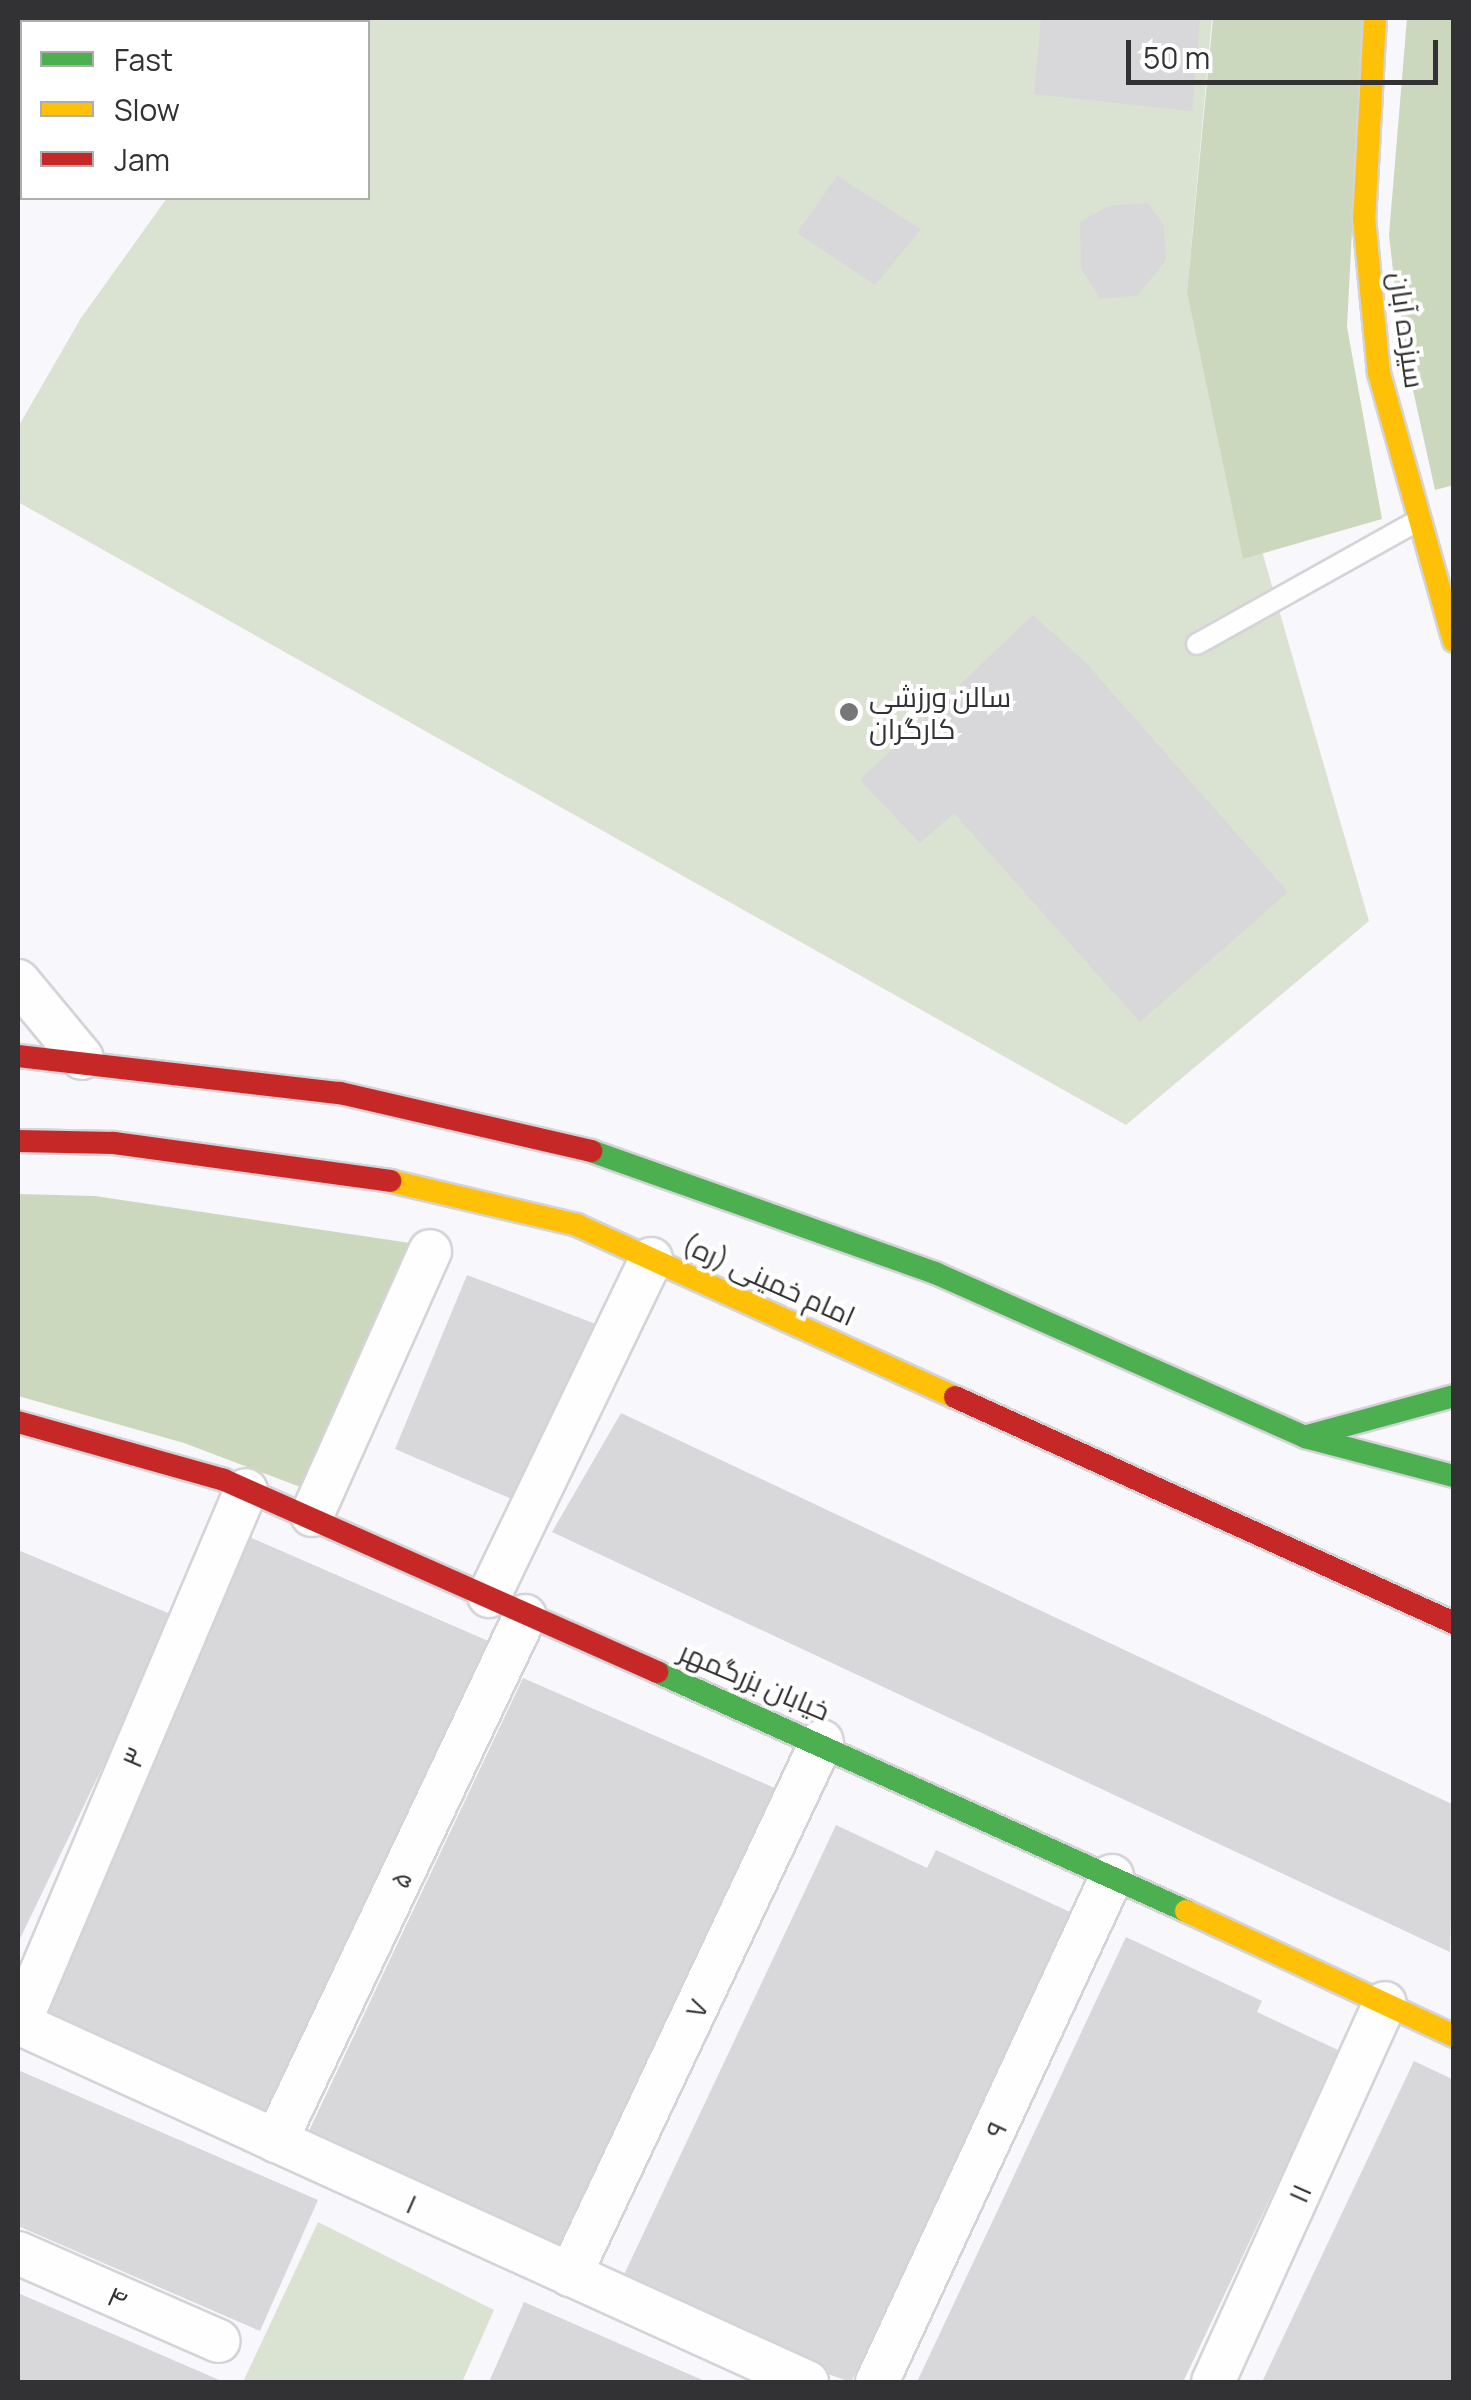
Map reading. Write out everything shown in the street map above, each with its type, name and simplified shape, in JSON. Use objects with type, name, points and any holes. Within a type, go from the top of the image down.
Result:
[{"type":"main road","name":"سیزده آبان","points":[[1375,18],[1364,218],[1379,374],[1454,642]]},
{"type":"main road","points":[[1418,520],[1454,510]]},
{"type":"main road","name":"امام خمینی (ره)","points":[[18,1056],[82,1058],[340,1093],[617,1157],[935,1273],[1306,1437],[1454,1476]]},
{"type":"main road","name":"امام خمینی (ره)","points":[[18,1141],[335,1168],[576,1225],[1454,1623]]},
{"type":"main road","points":[[1306,1437],[1454,1396]]},
{"type":"main road","name":"خیابان بزرگمهر","points":[[18,1422],[246,1490],[312,1515],[507,1606],[822,1741],[1454,2036]]},
{"type":"street","points":[[18,982],[82,1058]]},
{"type":"street","points":[[312,1515],[430,1251]]},
{"type":"street","name":"۵","points":[[276,2141],[507,1606],[651,1259]]},
{"type":"street","name":"۳","points":[[18,2023],[246,1490]]},
{"type":"street","name":"۷","points":[[570,2275],[822,1741]]},
{"type":"street","name":"۹","points":[[878,2382],[1112,1876]]},
{"type":"street","name":"۱۱","points":[[1212,2382],[1384,2004]]},
{"type":"street","name":"۱","points":[[18,2023],[807,2382]]},
{"type":"street","name":"۴","points":[[18,2253],[218,2341]]},
{"type":"lane","points":[[1197,644],[1418,520]]},
{"type":"green space","name":"سالن ورزشی کارگران","points":[[1212,18],[1187,292],[1369,921],[1126,1125],[18,502],[18,427],[81,318],[166,200],[370,200],[370,20],[336,20]]},
{"type":"green space","points":[[1213,18],[1363,18],[1347,327],[1382,519],[1243,559],[1187,292]]},
{"type":"green space","points":[[1407,18],[1453,18],[1454,485],[1435,490],[1400,331],[1389,235]]},
{"type":"green space","points":[[18,1194],[95,1196],[410,1243],[303,1488],[184,1443],[18,1396]]},
{"type":"green space","points":[[318,2222],[494,2310],[462,2382],[243,2382]]},
{"type":"building","points":[[1041,18],[1200,18],[1192,111],[1034,94]]},
{"type":"building","points":[[837,176],[921,229],[875,285],[797,233]]},
{"type":"building","points":[[1148,203],[1164,226],[1166,260],[1138,295],[1100,299],[1081,268],[1080,222],[1108,206]]},
{"type":"building","points":[[1033,615],[1085,662],[1288,892],[1140,1022],[954,813],[920,843],[860,780]]},
{"type":"building","points":[[467,1275],[601,1326],[521,1503],[395,1449]]},
{"type":"building","points":[[621,1413],[1454,1805],[1450,1952],[552,1532]]},
{"type":"building","points":[[247,1536],[502,1647],[279,2121],[23,2011]]},
{"type":"building","points":[[18,1550],[175,1616],[18,1943]]},
{"type":"building","points":[[523,1678],[793,1796],[570,2271],[299,2152]]},
{"type":"building","points":[[836,1825],[927,1868],[936,1850],[1072,1913],[851,2382],[612,2300]]},
{"type":"building","points":[[1126,1937],[1262,2001],[1257,2012],[1340,2051],[1183,2382],[917,2382]]},
{"type":"building","points":[[1414,2061],[1454,2080],[1454,2382],[1262,2382]]},
{"type":"building","points":[[18,2070],[318,2200],[260,2331],[18,2226]]},
{"type":"building","points":[[18,2293],[224,2382],[18,2382]]},
{"type":"building","points":[[524,2302],[707,2382],[489,2382]]},
{"type":"traffic: fast","points":[[591,1151],[935,1273],[1305,1437],[1454,1476]]},
{"type":"traffic: fast","points":[[1307,1436],[1454,1396]]},
{"type":"traffic: fast","points":[[657,1672],[1186,1911]]},
{"type":"traffic: slow","points":[[1375,18],[1364,218],[1379,373],[1454,641]]},
{"type":"traffic: slow","points":[[390,1181],[577,1225],[955,1397]]},
{"type":"traffic: slow","points":[[1186,1911],[1454,2036]]},
{"type":"traffic: jam","points":[[18,1056],[340,1093],[591,1151]]},
{"type":"traffic: jam","points":[[18,1141],[114,1143],[390,1181]]},
{"type":"traffic: jam","points":[[955,1397],[1454,1623]]},
{"type":"traffic: jam","points":[[18,1422],[224,1480],[657,1672]]},
{"type":"place","name":"سالن ورزشی کارگران","points":[[849,712]]}]
